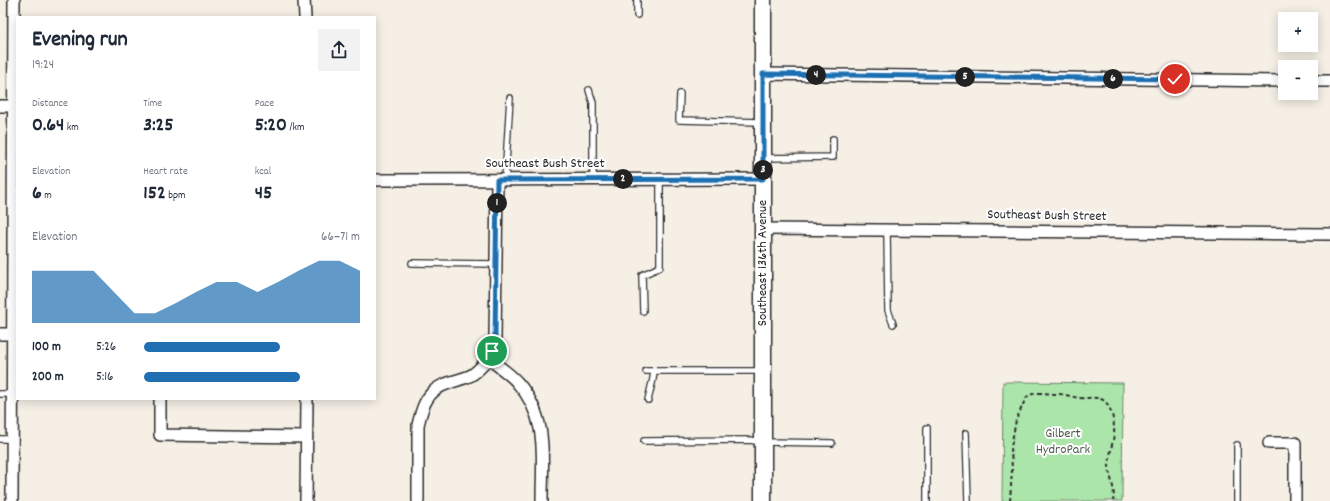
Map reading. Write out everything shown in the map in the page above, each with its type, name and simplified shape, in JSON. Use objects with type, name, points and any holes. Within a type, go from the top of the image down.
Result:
[{"type":"street","points":[[12,501],[12,334],[15,283],[13,106],[14,0]]},
{"type":"street","points":[[304,0],[305,16]]},
{"type":"street","name":"Southeast 136th Avenue","points":[[763,0],[763,501]]},
{"type":"street","points":[[763,74],[1278,81]]},
{"type":"street","points":[[1318,81],[1330,81]]},
{"type":"street","points":[[0,106],[13,106]]},
{"type":"street","name":"Southeast Bush Street","points":[[376,180],[763,179]]},
{"type":"street","points":[[418,501],[418,425],[425,403],[434,391],[456,380],[469,377],[488,358],[492,351],[495,339],[496,264],[501,180]]},
{"type":"street","name":"Southeast Bush Street","points":[[763,229],[1330,234]]},
{"type":"street","points":[[0,334],[12,334]]},
{"type":"street","points":[[488,358],[516,380],[533,404],[538,418],[543,443],[542,501]]},
{"type":"street","points":[[160,400],[160,435],[306,437]]},
{"type":"street","points":[[306,501],[307,400]]},
{"type":"street","points":[[1269,443],[1295,443],[1295,501]]},
{"type":"lane","points":[[637,0],[637,15]]},
{"type":"lane","points":[[589,90],[593,103],[593,179]]},
{"type":"lane","points":[[680,94],[679,120],[763,122]]},
{"type":"lane","points":[[501,180],[510,98]]},
{"type":"lane","points":[[763,158],[833,157],[833,139]]},
{"type":"lane","points":[[643,311],[642,275],[660,267],[660,179]]},
{"type":"lane","points":[[887,230],[888,310],[894,324]]},
{"type":"lane","points":[[412,263],[496,264]]},
{"type":"lane","points":[[646,371],[763,371]]},
{"type":"lane","points":[[648,400],[654,371]]},
{"type":"lane","points":[[0,394],[12,394]]},
{"type":"lane","points":[[927,428],[927,501]]},
{"type":"lane","points":[[966,433],[968,501]]},
{"type":"lane","points":[[0,439],[12,439]]},
{"type":"lane","points":[[644,441],[749,440],[763,442],[832,443]]},
{"type":"lane","points":[[1237,445],[1237,501]]},
{"type":"path","points":[[1010,501],[1012,470],[1011,447],[1016,420],[1028,395],[1036,393],[1064,394],[1080,398],[1100,398],[1109,406],[1114,428],[1110,451],[1109,471],[1109,475],[1115,490],[1113,501]]},
{"type":"green space","name":"Gilbert HydroPark","points":[[1003,382],[1123,383],[1122,501],[1002,501]]},
{"type":"route","points":[[492,351],[495,339],[497,180],[763,179],[763,74],[1175,79]]}]
